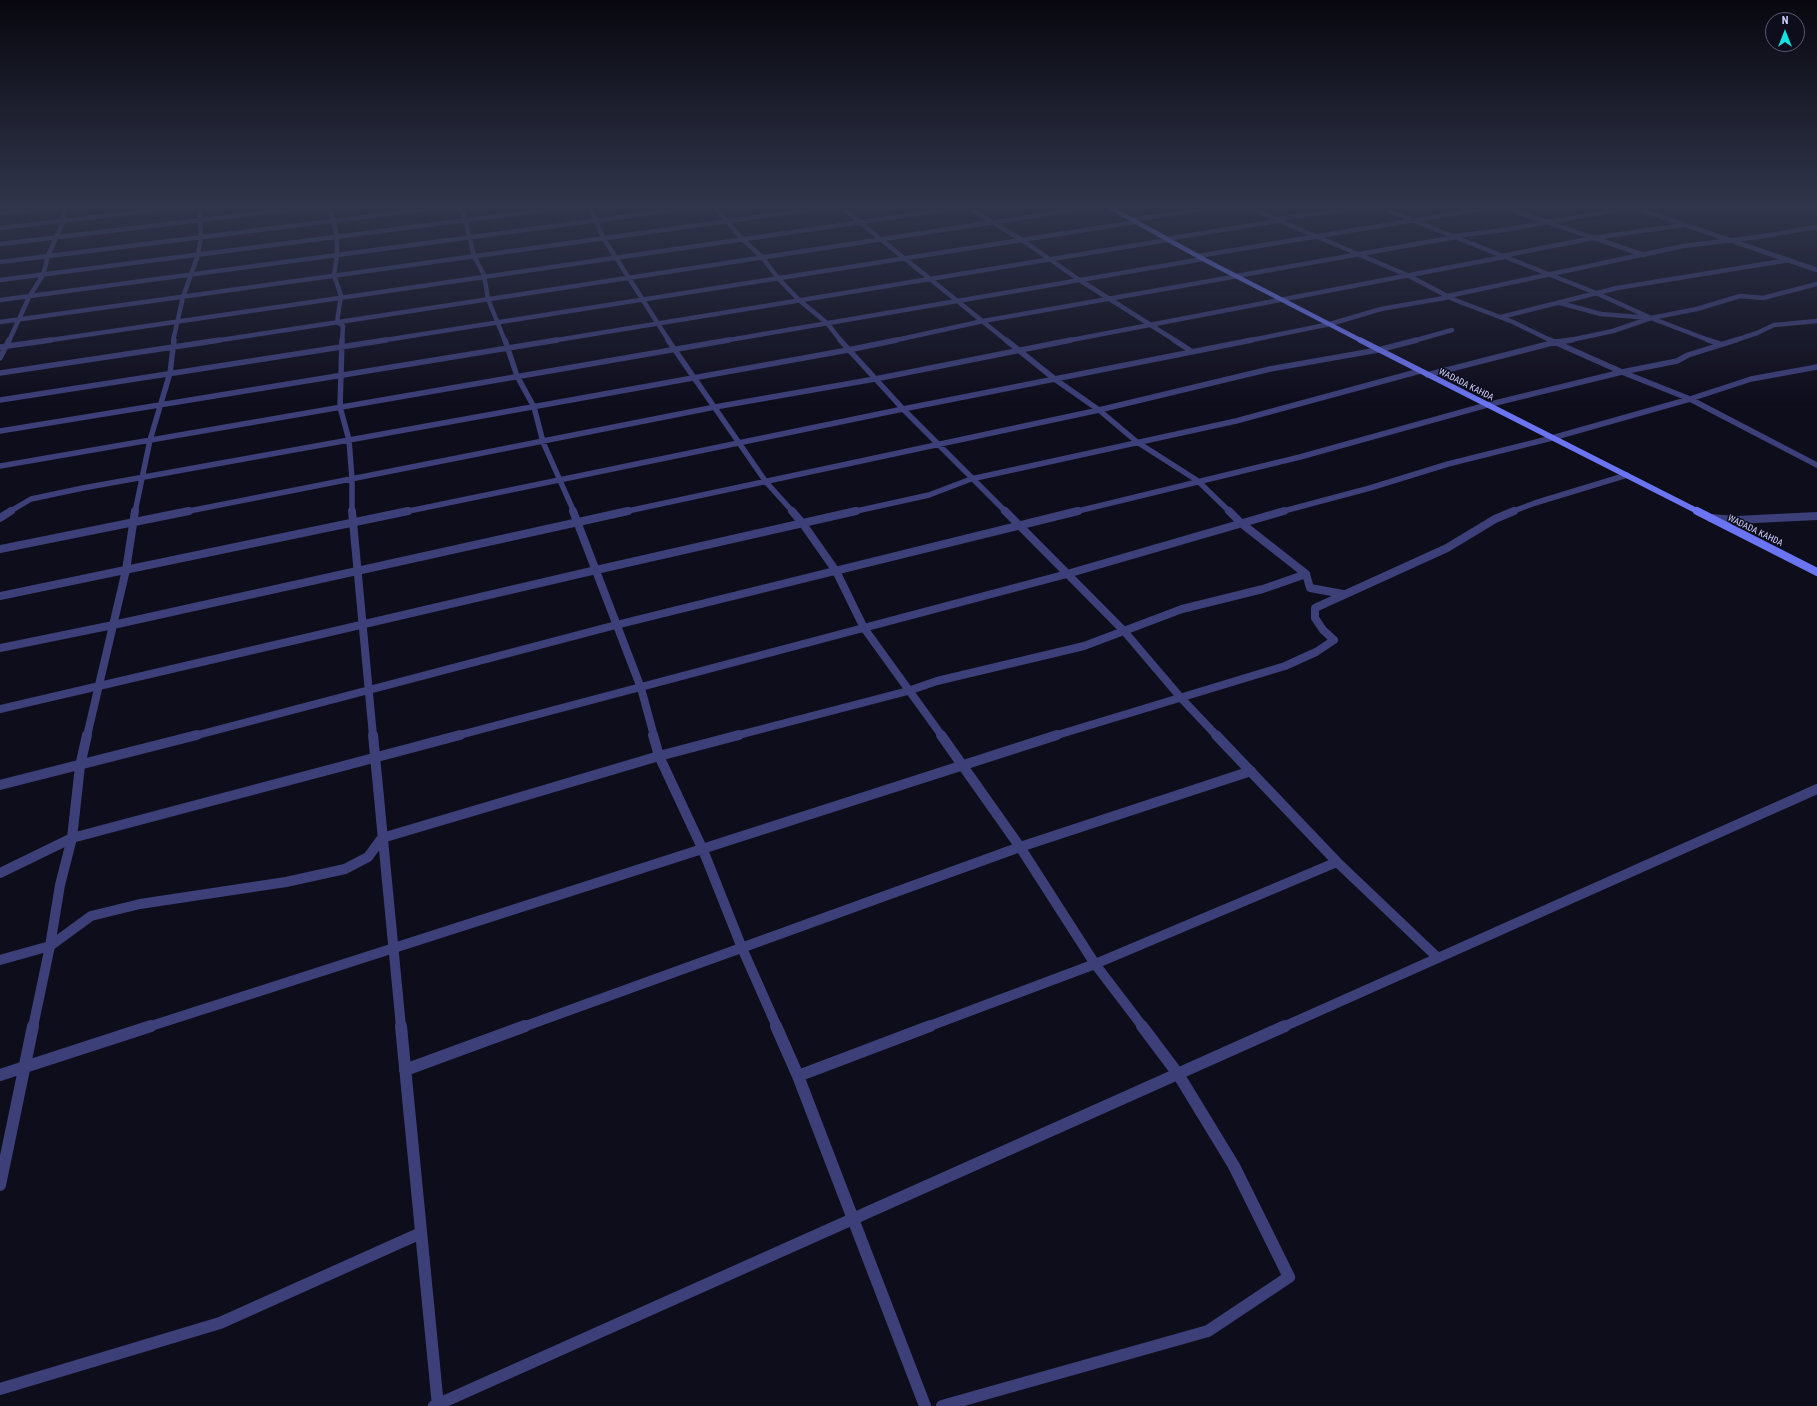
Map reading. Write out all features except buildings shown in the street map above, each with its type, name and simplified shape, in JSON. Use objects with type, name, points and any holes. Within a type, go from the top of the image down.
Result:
[{"type":"main road","name":"WADADA KAHDA","points":[[1232,274],[1378,350],[1817,572]]},
{"type":"street","points":[[0,280],[54,274]]},
{"type":"street","points":[[0,300],[201,274]]},
{"type":"street","points":[[0,322],[344,274]]},
{"type":"street","points":[[0,347],[502,274]]},
{"type":"street","points":[[625,274],[766,482],[803,524],[836,571],[864,628],[908,691],[964,766],[1020,848],[1095,964],[1178,1074],[1234,1166],[1289,1277],[1208,1331],[942,1406]]},
{"type":"street","points":[[0,373],[655,274]]},
{"type":"street","points":[[775,274],[799,300],[827,323],[848,350],[875,380],[941,445],[971,479],[1022,526],[1124,631],[1181,698],[1337,862],[1438,958]]},
{"type":"street","points":[[0,400],[806,274]]},
{"type":"street","points":[[925,274],[1056,380],[1099,410],[1137,442],[1198,481],[1241,523],[1306,574],[1310,588],[1344,594]]},
{"type":"street","points":[[0,431],[957,274]]},
{"type":"street","points":[[1070,274],[1152,324],[1191,351]]},
{"type":"street","points":[[0,466],[1110,274]]},
{"type":"street","points":[[0,518],[31,499],[82,488],[848,350],[983,321],[1250,274]]},
{"type":"street","points":[[1403,274],[1449,297],[1501,317],[1622,372],[1690,399],[1817,465]]},
{"type":"street","points":[[0,549],[133,521],[716,407],[875,380],[1019,350],[1413,274]]},
{"type":"street","points":[[1545,274],[1596,293],[1651,318],[1720,344]]},
{"type":"street","points":[[0,596],[903,409],[1056,380],[1191,351],[1330,324],[1381,309],[1449,297],[1554,274]]},
{"type":"street","points":[[1501,317],[1617,288],[1705,274]]},
{"type":"street","points":[[0,358],[20,319],[29,297],[43,275]]},
{"type":"street","points":[[0,1185],[50,946],[60,885],[72,838],[80,766],[126,570],[133,521],[150,440],[162,404],[170,373],[172,347],[183,297],[191,275]]},
{"type":"street","points":[[334,275],[341,296],[338,322]]},
{"type":"street","points":[[484,276],[488,299],[508,347],[517,376],[534,407],[543,442],[578,522],[641,688],[659,756],[702,850],[742,948],[798,1076],[925,1406]]},
{"type":"street","points":[[1427,375],[1556,342],[1583,338],[1651,318],[1697,309],[1740,296],[1763,298],[1817,284]]},
{"type":"street","points":[[1558,302],[1601,314],[1651,318]]},
{"type":"street","points":[[0,785],[80,766],[616,625],[1300,457],[1487,405],[1622,372],[1678,361],[1688,355],[1757,333],[1774,325],[1817,321]]},
{"type":"street","points":[[338,322],[343,326],[340,407],[349,440],[352,479],[352,524],[356,570],[436,1406],[1817,789]]},
{"type":"street","points":[[0,648],[113,625],[356,570],[941,445],[1099,410],[1270,369],[1378,350],[1452,330]]},
{"type":"street","points":[[0,873],[72,838],[1067,574],[1241,523],[1370,488],[1448,464],[1552,438],[1690,399],[1751,379],[1817,367]]},
{"type":"street","points":[[0,709],[596,570],[803,524],[861,509],[929,495],[971,479],[1236,421],[1420,371]]},
{"type":"street","points":[[0,1075],[393,947],[964,766],[1120,714],[1181,698],[1278,668],[1316,652],[1334,640],[1323,630],[1315,618],[1315,608],[1447,548],[1495,520],[1535,503],[1627,475]]},
{"type":"street","points":[[1706,517],[1735,520],[1817,516]]},
{"type":"street","points":[[0,960],[50,946],[91,916],[140,904],[286,882],[345,869],[368,857],[382,838],[659,756],[908,691],[937,681],[1084,646],[1182,609],[1263,589],[1306,574]]},
{"type":"street","points":[[405,1070],[1020,848],[1250,771]]},
{"type":"street","points":[[798,1076],[1095,964],[1337,862]]},
{"type":"street","points":[[0,1389],[220,1323],[420,1233]]}]
